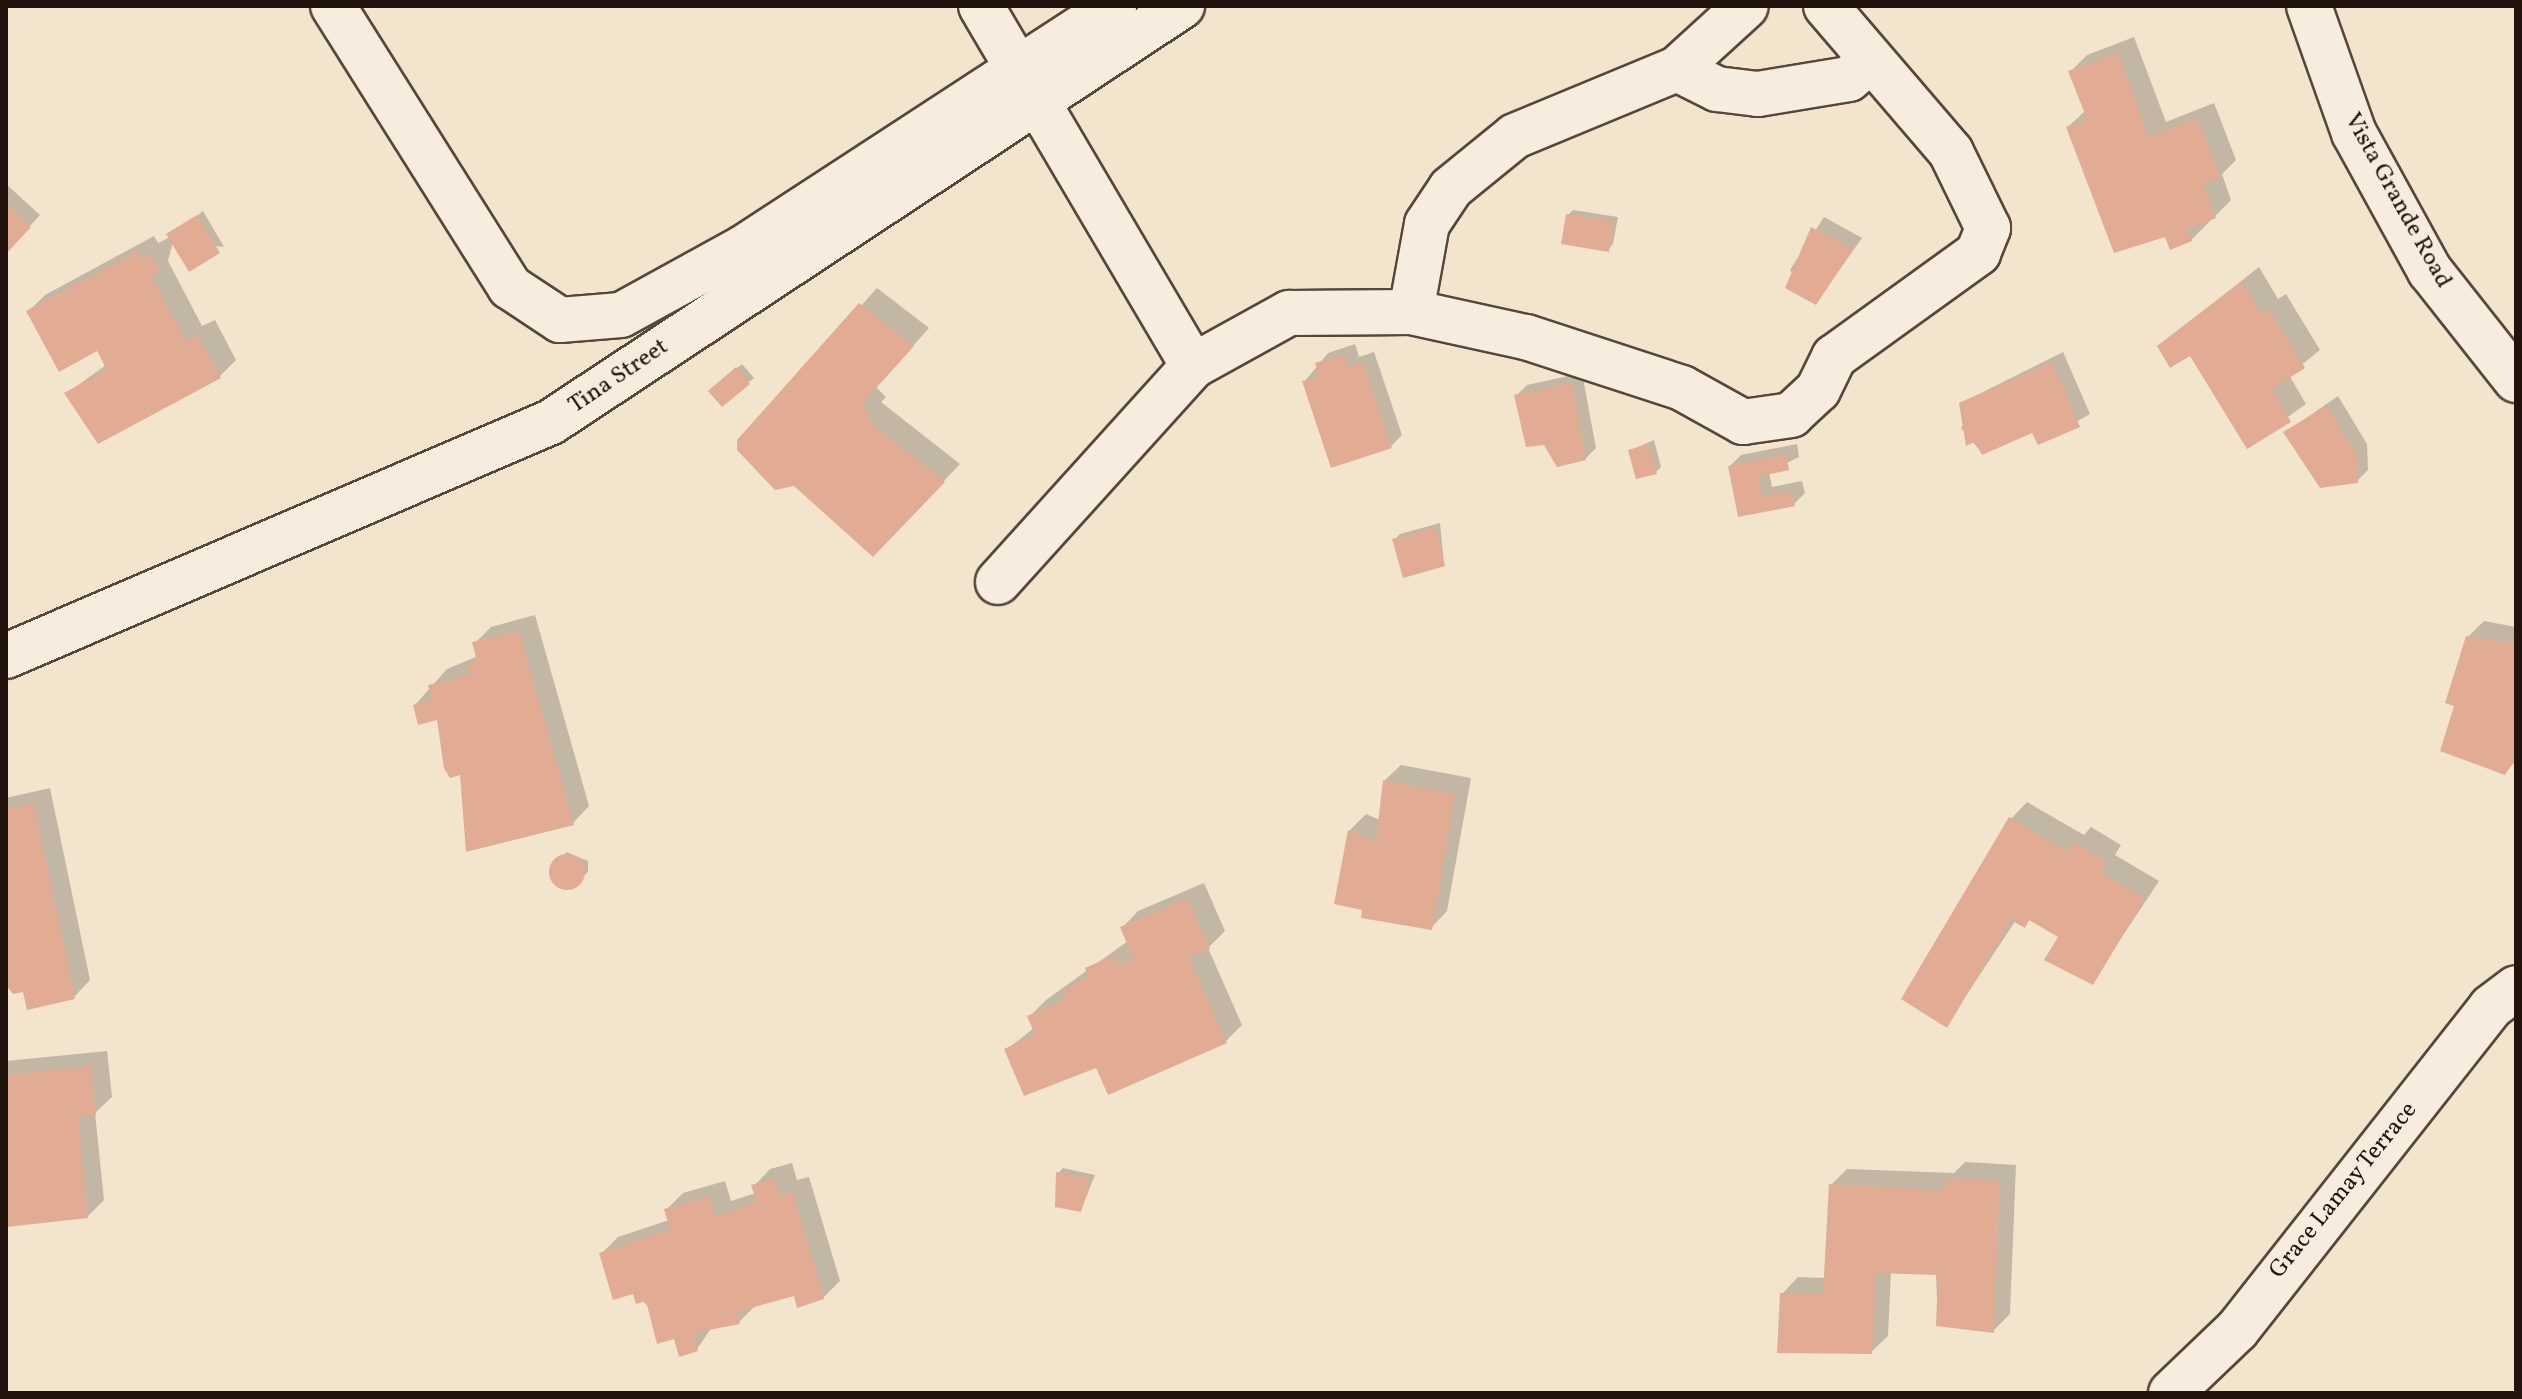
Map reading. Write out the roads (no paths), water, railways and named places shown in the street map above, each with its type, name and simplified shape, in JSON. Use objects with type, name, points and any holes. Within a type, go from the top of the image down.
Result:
[{"type":"street","points":[[333,6],[510,287],[560,320],[634,308],[743,248],[1025,84],[1114,6]]},
{"type":"street","points":[[981,6],[1193,366]]},
{"type":"street","name":"Tina Street","points":[[6,656],[551,422],[1025,84],[1182,6]]},
{"type":"street","points":[[1411,312],[1427,224],[1451,188],[1515,136],[1677,69],[1746,6]]},
{"type":"street","points":[[998,582],[1193,366],[1289,313],[1411,312],[1526,337],[1682,388],[1743,422],[1791,415],[1818,390],[1834,357],[1978,253],[1988,228],[1951,152],[1826,6]]},
{"type":"street","name":"Vista Grande Road","points":[[2309,6],[2354,133],[2376,174],[2430,271],[2516,380]]},
{"type":"street","points":[[1677,69],[1717,89],[1758,94],[1849,79],[1871,60]]},
{"type":"street","name":"Grace Lamay Terrace","points":[[2171,1393],[2237,1330],[2491,1007],[2516,988]]}]
